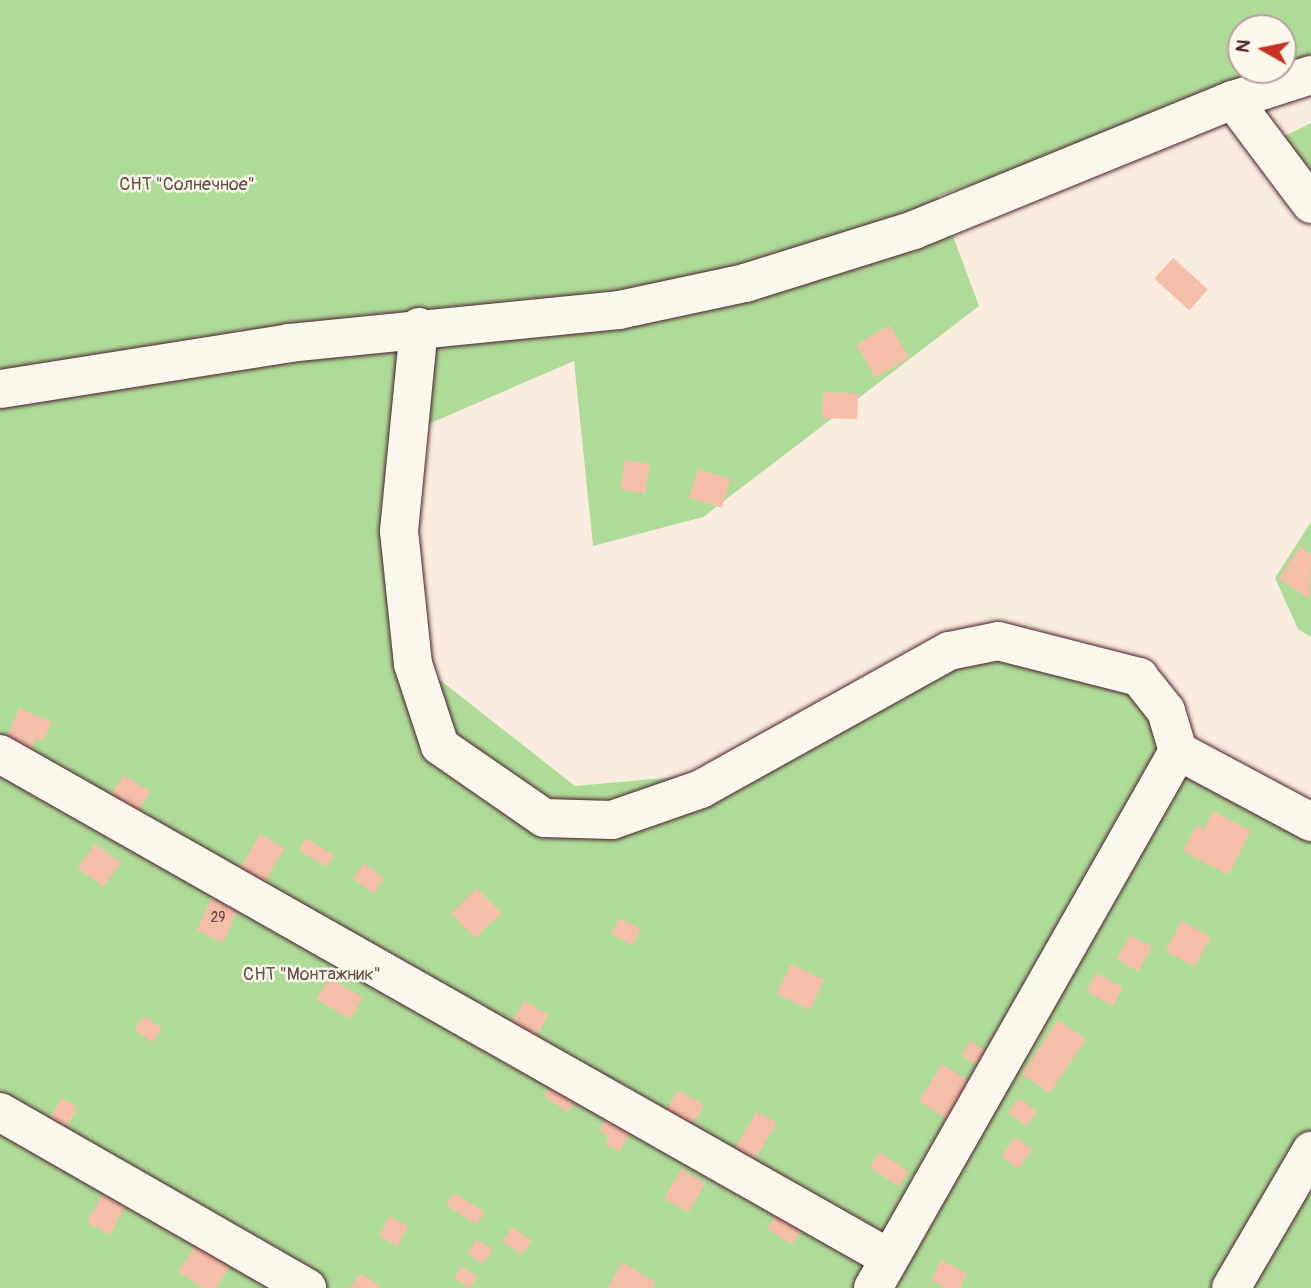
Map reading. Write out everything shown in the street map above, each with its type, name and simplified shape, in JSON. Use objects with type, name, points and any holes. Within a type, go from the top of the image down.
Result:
[{"type":"street","points":[[0,389],[419,327],[619,310],[745,283],[914,230],[1233,100],[1311,75]]},
{"type":"street","points":[[1233,100],[1311,204]]},
{"type":"street","points":[[419,327],[399,531],[413,664],[440,746],[544,818],[612,820],[701,789],[949,651],[998,641],[1046,650],[1139,677],[1166,711],[1178,751],[1311,822]]},
{"type":"street","points":[[0,754],[881,1273],[1178,751]]},
{"type":"street","points":[[0,1112],[307,1288]]},
{"type":"street","points":[[1231,1288],[1311,1151]]},
{"type":"green space","name":"СНТ \"Монтажник\"","points":[[0,0],[1311,0],[1311,62],[1297,68],[1297,14],[1227,14],[1227,84],[1262,84],[1218,104],[938,196],[979,306],[703,517],[593,546],[574,361],[410,432],[416,661],[575,786],[698,775],[959,638],[1127,669],[1153,718],[1311,840],[1311,1288],[0,1288]]},
{"type":"green space","points":[[1311,123],[1311,212],[1261,148]]},
{"type":"green space","points":[[1311,522],[1311,637],[1298,629],[1275,578]]},
{"type":"building","points":[[1173,258],[1208,289],[1189,310],[1154,279]]},
{"type":"building","points":[[890,325],[909,358],[875,377],[856,344]]},
{"type":"building","points":[[823,392],[858,393],[857,419],[822,418]]},
{"type":"building","points":[[625,460],[650,464],[645,494],[620,490]]},
{"type":"building","points":[[698,469],[731,479],[722,508],[689,498]]},
{"type":"building","points":[[1300,546],[1311,554],[1310,599],[1279,579]]},
{"type":"building","points":[[19,708],[52,722],[43,741],[36,738],[28,757],[3,746]]},
{"type":"building","points":[[123,775],[151,791],[136,816],[108,800]]},
{"type":"building","points":[[1213,811],[1251,831],[1228,875],[1183,851],[1197,825],[1204,829]]},
{"type":"building","points":[[260,834],[284,848],[261,888],[237,874]]},
{"type":"building","points":[[306,838],[334,855],[327,867],[299,850]]},
{"type":"building","points":[[95,844],[121,863],[103,887],[77,868]]},
{"type":"building","points":[[364,863],[385,879],[373,894],[353,878]]},
{"type":"building","points":[[477,888],[501,913],[475,938],[451,913]]},
{"type":"building","points":[[214,893],[240,905],[223,942],[197,930]]},
{"type":"building","points":[[620,918],[641,930],[632,946],[611,934]]},
{"type":"building","points":[[1182,921],[1211,937],[1194,967],[1166,951]]},
{"type":"building","points":[[1130,935],[1152,947],[1138,972],[1116,959]]},
{"type":"building","points":[[791,964],[824,980],[810,1010],[777,994]]},
{"type":"building","points":[[1097,973],[1123,988],[1112,1006],[1086,991]]},
{"type":"building","points":[[329,978],[363,997],[350,1019],[317,1000]]},
{"type":"building","points":[[524,1001],[548,1015],[535,1038],[511,1024]]},
{"type":"building","points":[[144,1016],[162,1028],[153,1042],[134,1030]]},
{"type":"building","points":[[1058,1020],[1086,1039],[1050,1093],[1022,1074]]},
{"type":"building","points":[[970,1041],[989,1053],[980,1067],[961,1055]]},
{"type":"building","points":[[942,1064],[971,1082],[948,1119],[919,1101]]},
{"type":"building","points":[[553,1082],[578,1099],[568,1113],[543,1096]]},
{"type":"building","points":[[678,1090],[704,1105],[690,1129],[664,1114]]},
{"type":"building","points":[[62,1098],[78,1108],[59,1139],[43,1129]]},
{"type":"building","points":[[1018,1098],[1037,1111],[1027,1126],[1008,1113]]},
{"type":"building","points":[[757,1111],[777,1123],[753,1163],[733,1151]]},
{"type":"building","points":[[608,1115],[632,1130],[619,1152],[605,1143],[609,1137],[599,1130]]},
{"type":"building","points":[[1015,1137],[1032,1149],[1018,1169],[1001,1157]]},
{"type":"building","points":[[880,1152],[909,1172],[898,1187],[870,1167]]},
{"type":"building","points":[[681,1169],[705,1183],[688,1212],[664,1198]]},
{"type":"building","points":[[105,1190],[128,1203],[110,1235],[87,1222]]},
{"type":"building","points":[[454,1193],[485,1212],[477,1225],[446,1206]]},
{"type":"building","points":[[777,1213],[802,1230],[792,1245],[767,1228]]},
{"type":"building","points":[[390,1216],[408,1226],[397,1246],[379,1236]]},
{"type":"building","points":[[512,1227],[532,1241],[522,1255],[502,1241]]},
{"type":"building","points":[[477,1239],[493,1250],[483,1264],[467,1253]]},
{"type":"building","points":[[196,1244],[230,1266],[216,1288],[203,1288],[178,1272]]},
{"type":"building","points":[[941,1260],[967,1273],[960,1288],[946,1288],[931,1280]]},
{"type":"building","points":[[623,1262],[656,1283],[653,1288],[607,1288]]},
{"type":"building","points":[[462,1266],[478,1277],[470,1288],[454,1277]]},
{"type":"building","points":[[360,1273],[379,1285],[377,1288],[350,1288]]},
{"type":"park label","name":"СНТ \"Солнечное\"","points":[[187,185]]}]
